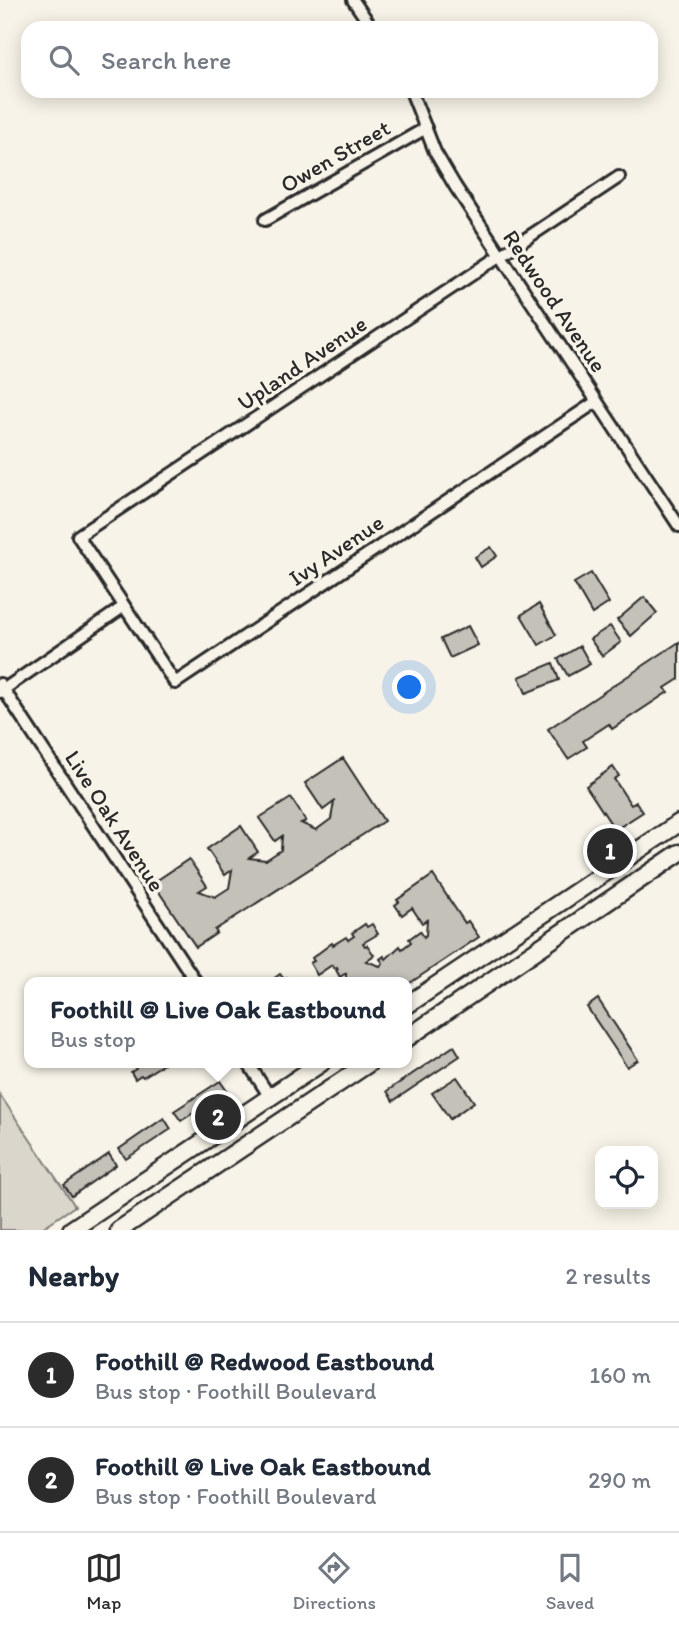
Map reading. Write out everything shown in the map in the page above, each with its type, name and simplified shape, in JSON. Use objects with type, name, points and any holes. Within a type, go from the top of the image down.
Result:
[{"type":"main road","points":[[412,1002],[679,823]]},
{"type":"main road","points":[[412,1035],[679,853]]},
{"type":"main road","points":[[71,1230],[314,1068]]},
{"type":"main road","points":[[119,1230],[362,1068]]},
{"type":"street","points":[[354,0],[368,21]]},
{"type":"street","name":"Redwood Avenue","points":[[414,98],[435,152],[454,186],[679,526]]},
{"type":"street","name":"Owen Street","points":[[265,220],[426,128]]},
{"type":"street","name":"Upland Avenue","points":[[123,607],[78,536],[619,177]]},
{"type":"street","name":"Ivy Avenue","points":[[123,607],[175,683],[596,402]]},
{"type":"street","points":[[1,688],[123,607]]},
{"type":"street","name":"Live Oak Avenue","points":[[1,688],[193,977]]},
{"type":"street","points":[[251,1068],[270,1097]]},
{"type":"shaded area","points":[[0,1095],[75,1206],[39,1230],[0,1230]]},
{"type":"building","points":[[491,547],[497,556],[481,567],[475,557]]},
{"type":"building","points":[[591,573],[609,603],[592,614],[574,583]]},
{"type":"building","points":[[644,597],[657,613],[631,636],[617,620]]},
{"type":"building","points":[[539,604],[556,635],[539,645],[521,615]]},
{"type":"building","points":[[468,626],[478,645],[450,658],[441,639]]},
{"type":"building","points":[[610,626],[621,642],[602,656],[590,639]]},
{"type":"building","points":[[679,642],[679,679],[665,688],[668,692],[612,729],[609,724],[583,741],[587,747],[568,759],[548,729]]},
{"type":"building","points":[[580,646],[590,664],[568,676],[558,659]]},
{"type":"building","points":[[553,663],[559,680],[526,693],[519,677]]},
{"type":"building","points":[[343,758],[384,821],[215,930],[217,933],[196,947],[153,883],[189,859],[207,886],[199,891],[215,897],[229,888],[232,870],[225,875],[207,849],[241,826],[258,852],[249,858],[266,860],[281,850],[282,836],[275,841],[259,818],[291,798],[306,821],[301,823],[316,830],[331,819],[334,802],[323,810],[305,783]]},
{"type":"building","points":[[613,767],[619,776],[614,779],[631,805],[636,802],[643,812],[615,830],[586,786]]},
{"type":"building","points":[[433,875],[465,923],[468,921],[479,937],[412,982],[412,977],[346,977],[346,973],[340,977],[337,967],[332,965],[317,975],[310,963],[314,961],[312,958],[332,943],[333,945],[346,937],[348,940],[354,936],[352,933],[365,924],[367,927],[372,924],[378,934],[363,943],[374,955],[366,961],[380,966],[383,963],[380,959],[384,956],[386,959],[400,946],[402,949],[411,942],[409,939],[420,931],[424,937],[427,920],[422,923],[412,908],[402,915],[395,905],[399,902],[397,900]]},
{"type":"building","points":[[598,999],[638,1060],[627,1067],[587,1007]]},
{"type":"building","points":[[454,1046],[460,1056],[393,1101],[387,1091]]},
{"type":"building","points":[[157,1068],[135,1079],[131,1072],[136,1069]]},
{"type":"building","points":[[457,1077],[474,1102],[450,1119],[432,1093]]},
{"type":"building","points":[[220,1081],[227,1091],[181,1121],[174,1111]]},
{"type":"building","points":[[164,1118],[171,1129],[126,1159],[119,1149]]},
{"type":"building","points":[[109,1154],[116,1165],[72,1196],[64,1185]]},
{"type":"place","name":"Foothill @ Redwood Eastbound","points":[[610,851]]},
{"type":"place","name":"Foothill @ Live Oak Eastbound","points":[[218,1117]]}]
